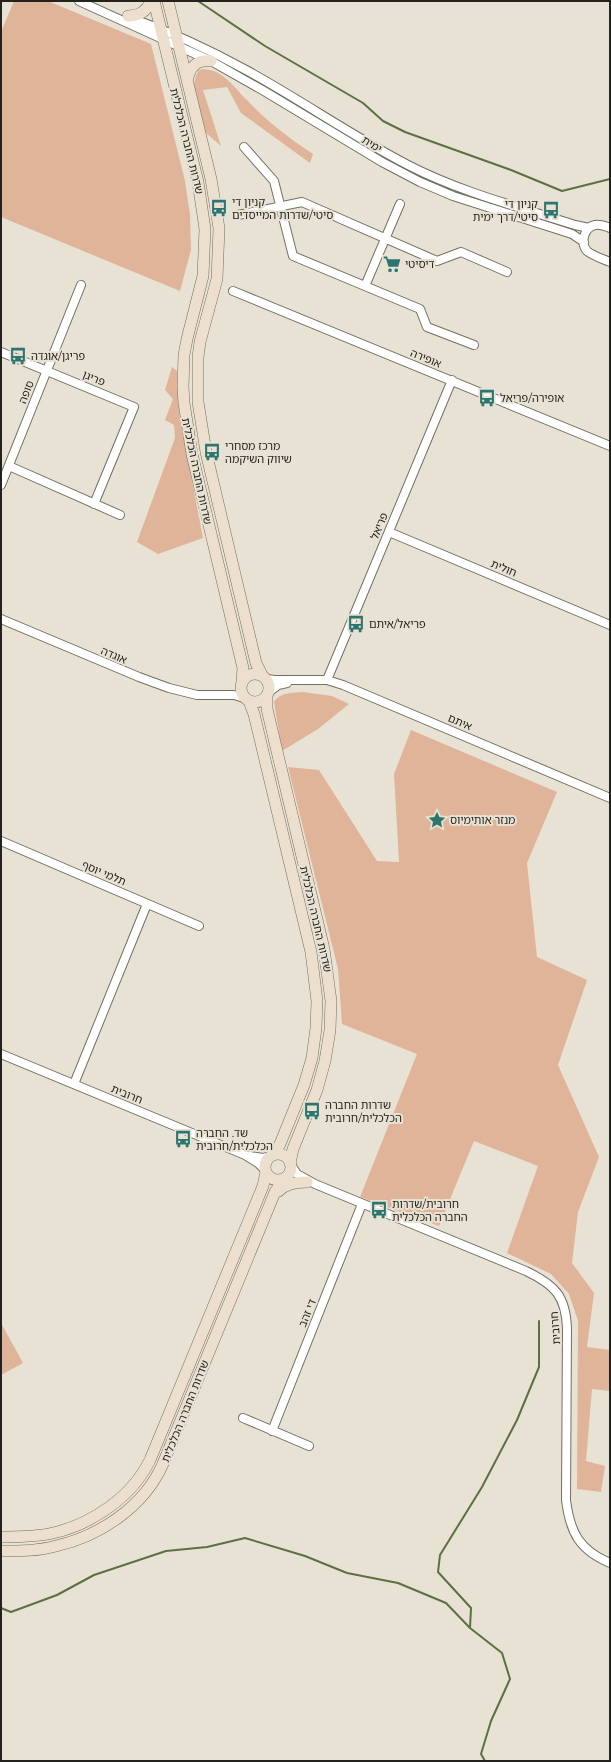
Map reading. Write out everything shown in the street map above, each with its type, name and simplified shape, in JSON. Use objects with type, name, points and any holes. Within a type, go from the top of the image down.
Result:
[{"type":"main road","points":[[128,16],[136,16],[142,13],[152,1]]},
{"type":"main road","name":"שדרות החברה הכלכלית","points":[[152,1],[198,182],[205,229],[203,276],[184,355],[183,387],[186,420],[192,454],[243,668],[244,692],[252,708],[310,952],[317,1001],[316,1028],[308,1071],[280,1144],[272,1156]]},
{"type":"main road","name":"שדרות החברה הכלכלית","points":[[168,1],[211,179],[219,228],[217,279],[200,342],[198,356],[197,387],[200,418],[206,452],[256,664],[264,677]]},
{"type":"main road","points":[[187,81],[189,72],[196,63],[205,60],[211,61]]},
{"type":"main road","points":[[257,674],[264,677],[269,683],[268,694],[261,702],[244,692],[249,676],[257,674]]},
{"type":"main road","name":"שדרות החברה הכלכלית","points":[[268,694],[266,709],[324,949],[331,1001],[330,1030],[325,1061],[314,1096],[293,1149],[290,1164]]},
{"type":"main road","points":[[272,1156],[285,1156],[290,1164],[290,1172],[284,1179],[271,1178],[265,1171],[266,1162],[272,1156]]},
{"type":"main road","name":"שדרות החברה הכלכלית","points":[[1,1537],[40,1535],[63,1530],[76,1525],[117,1501],[127,1493],[140,1477],[153,1453],[263,1186],[265,1171]]},
{"type":"main road","name":"שדרות החברה הכלכלית","points":[[1,1551],[42,1549],[67,1543],[88,1535],[125,1512],[136,1503],[152,1485],[162,1466],[272,1201],[284,1179]]},
{"type":"main road","points":[[272,1201],[281,1188],[286,1185],[311,1183]]},
{"type":"street","points":[[79,1],[177,40]]},
{"type":"street","points":[[102,10],[128,16],[161,33]]},
{"type":"street","name":"ימית","points":[[177,40],[376,159],[420,182],[453,196],[572,234],[584,242],[588,251],[610,262]]},
{"type":"street","name":"ימית","points":[[177,40],[247,70],[372,145],[431,176],[484,196],[575,225],[589,228],[597,225],[610,228]]},
{"type":"street","points":[[244,147],[274,181],[282,206],[293,256],[420,309],[428,327],[474,345]]},
{"type":"street","points":[[238,215],[302,202],[437,261],[461,252],[508,272]]},
{"type":"street","points":[[365,286],[400,204]]},
{"type":"street","points":[[584,242],[584,234],[589,228]]},
{"type":"street","name":"סופה","points":[[1,485],[81,285]]},
{"type":"street","name":"אופירה","points":[[233,291],[610,446]]},
{"type":"street","name":"פריגן","points":[[1,352],[134,407],[94,504]]},
{"type":"street","name":"פריאל","points":[[327,680],[452,380]]},
{"type":"street","points":[[9,466],[120,515]]},
{"type":"street","name":"חולית","points":[[389,532],[610,625]]},
{"type":"street","name":"אוגדה","points":[[1,619],[169,688],[197,695],[244,692]]},
{"type":"street","name":"איתם","points":[[264,677],[275,680],[327,680],[343,685],[610,798]]},
{"type":"street","name":"איתם","points":[[268,694],[278,685],[299,680]]},
{"type":"street","name":"תלמי יוסף","points":[[1,841],[199,926]]},
{"type":"street","points":[[74,1084],[147,904]]},
{"type":"street","name":"חרובית","points":[[1,1054],[245,1155],[263,1158],[272,1156]]},
{"type":"street","name":"חרובית","points":[[245,1155],[265,1171]]},
{"type":"street","name":"חרובית","points":[[290,1164],[297,1174],[311,1183],[526,1271],[551,1284],[559,1293],[567,1315],[568,1329],[566,1500],[568,1515],[575,1536],[580,1544],[598,1558],[610,1563]]},
{"type":"street","name":"חרובית","points":[[284,1179],[311,1183]]},
{"type":"street","name":"די זהב","points":[[272,1431],[362,1204]]},
{"type":"street","points":[[242,1418],[309,1446]]},
{"type":"shaded area","points":[[14,1],[48,1],[151,44],[185,181],[190,215],[191,250],[180,291],[1,217],[1,32]]},
{"type":"shaded area","points":[[199,70],[211,70],[223,76],[256,110],[271,123],[313,154],[310,163],[241,113],[227,87],[203,90],[221,146],[204,131],[194,84]]},
{"type":"shaded area","points":[[172,367],[177,371],[179,412],[203,538],[158,554],[137,542],[175,438],[174,425],[165,420],[173,399],[165,390]]},
{"type":"shaded area","points":[[303,692],[332,696],[349,704],[318,729],[282,751],[274,702],[280,696]]},
{"type":"shaded area","points":[[411,730],[557,792],[527,863],[537,957],[587,980],[558,1065],[599,1157],[578,1212],[572,1263],[594,1293],[587,1347],[610,1350],[610,1391],[592,1389],[586,1461],[605,1466],[601,1492],[577,1489],[578,1321],[569,1294],[551,1274],[507,1253],[538,1166],[474,1141],[439,1226],[360,1197],[417,1054],[342,1024],[338,969],[288,767],[319,770],[377,861],[399,862],[394,774]]},
{"type":"shaded area","points":[[1,1323],[23,1363],[1,1375]]},
{"type":"waterway","points":[[198,1],[265,46],[363,103],[383,121],[405,132],[511,170],[562,191],[610,179]]},
{"type":"waterway","points":[[485,1761],[481,1754],[491,1721],[510,1679],[502,1653],[470,1628],[471,1608],[438,1572],[440,1555],[482,1487],[517,1420],[539,1367],[539,1321]]},
{"type":"waterway","points":[[1,1608],[11,1612],[57,1595],[94,1575],[166,1551],[207,1547],[245,1538],[305,1556],[347,1573],[398,1583],[446,1603],[470,1628]]},
{"type":"place","name":"קניון די סיטי/שדרות המייסדים","points":[[219,208]]},
{"type":"place","name":"קניון די סיטי/דרך ימית","points":[[551,210]]},
{"type":"place","name":"דיסיטי","points":[[392,264]]},
{"type":"place","name":"פריגן/אוגדה","points":[[18,356]]},
{"type":"place","name":"אופירה/פריאל","points":[[487,398]]},
{"type":"place","name":"מרכז מסחרי שיווק השיקמה","points":[[212,452]]},
{"type":"place","name":"פריאל/איתם","points":[[356,624]]},
{"type":"place","name":"מנזר אותימיוס","points":[[437,820]]},
{"type":"place","name":"שדרות החברה הכלכלית/חרובית","points":[[312,1111]]},
{"type":"place","name":"שד. החברה הכלכלית/חרובית","points":[[183,1139]]},
{"type":"place","name":"חרובית/שדרות החברה הכלכלית","points":[[379,1210]]}]
